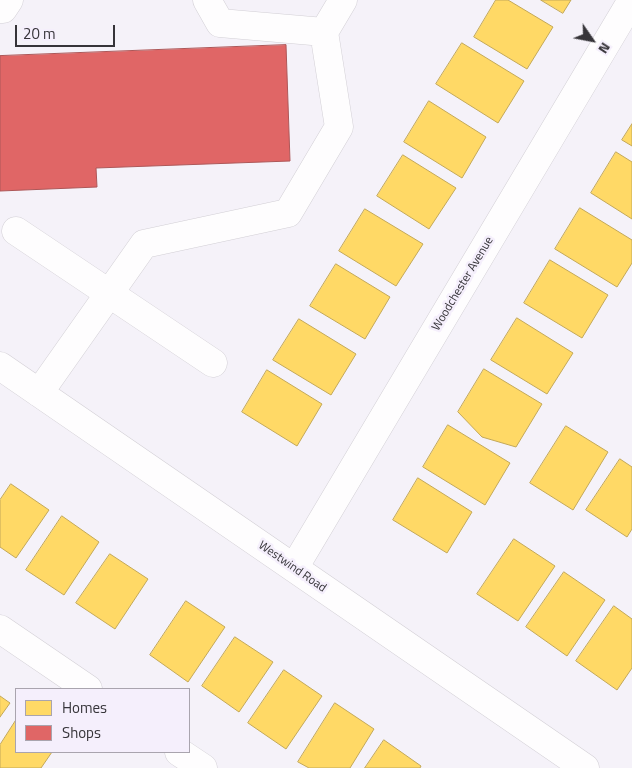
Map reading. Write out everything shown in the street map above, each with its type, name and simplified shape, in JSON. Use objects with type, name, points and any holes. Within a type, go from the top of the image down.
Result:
[{"type":"street","points":[[0,9],[3,10],[9,0]]},
{"type":"street","points":[[208,0],[220,23],[324,32]]},
{"type":"street","points":[[39,393],[144,244],[288,213],[339,127],[324,32],[343,0]]},
{"type":"street","name":"Woodchester Avenue","points":[[294,568],[632,0]]},
{"type":"street","points":[[16,231],[213,363]]},
{"type":"street","name":"Westwind Road","points":[[0,366],[584,768]]},
{"type":"street","points":[[0,629],[87,688]]},
{"type":"street","points":[[180,753],[203,768]]},
{"type":"building: Homes","points":[[496,0],[508,0],[553,27],[527,69],[474,37]]},
{"type":"building: Homes","points":[[541,0],[571,0],[563,13]]},
{"type":"building: Homes","points":[[462,43],[524,81],[498,123],[436,84]]},
{"type":"building: Homes","points":[[429,101],[486,137],[462,178],[404,142]]},
{"type":"building: Homes","points":[[632,124],[632,146],[622,140]]},
{"type":"building: Homes","points":[[616,152],[632,162],[632,219],[591,193]]},
{"type":"building: Homes","points":[[403,155],[456,188],[429,229],[377,196]]},
{"type":"building: Homes","points":[[580,208],[632,240],[632,263],[617,287],[555,249]]},
{"type":"building: Homes","points":[[365,209],[423,244],[396,286],[339,251]]},
{"type":"building: Homes","points":[[550,260],[608,295],[582,338],[524,303]]},
{"type":"building: Homes","points":[[336,264],[390,297],[365,339],[310,306]]},
{"type":"building: Homes","points":[[517,318],[573,353],[547,394],[491,360]]},
{"type":"building: Homes","points":[[299,319],[356,354],[331,395],[273,360]]},
{"type":"building: Homes","points":[[484,369],[542,404],[516,447],[482,437],[458,412]]},
{"type":"building: Homes","points":[[267,370],[322,404],[297,446],[242,412]]},
{"type":"building: Homes","points":[[448,425],[510,463],[485,505],[423,467]]},
{"type":"building: Homes","points":[[566,426],[608,452],[573,510],[530,483]]},
{"type":"building: Homes","points":[[620,459],[632,467],[632,529],[627,537],[586,510]]},
{"type":"building: Homes","points":[[418,478],[472,512],[447,553],[393,520]]},
{"type":"building: Homes","points":[[11,484],[49,510],[16,558],[0,547],[0,500]]},
{"type":"building: Homes","points":[[62,516],[99,542],[64,595],[26,570]]},
{"type":"building: Homes","points":[[514,539],[555,566],[518,621],[477,594]]},
{"type":"building: Homes","points":[[110,554],[148,579],[115,629],[76,603]]},
{"type":"building: Homes","points":[[564,572],[605,600],[567,656],[526,627]]},
{"type":"building: Homes","points":[[186,601],[225,627],[188,682],[150,655]]},
{"type":"building: Homes","points":[[614,606],[632,619],[632,668],[617,690],[576,661]]},
{"type":"building: Homes","points":[[235,637],[273,662],[239,712],[202,686]]},
{"type":"building: Homes","points":[[284,670],[322,696],[286,749],[248,723]]},
{"type":"building: Homes","points":[[0,696],[10,703],[0,717]]},
{"type":"building: Homes","points":[[335,703],[374,729],[350,768],[309,768],[298,762]]},
{"type":"building: Homes","points":[[15,722],[15,753],[51,753],[41,768],[0,768],[0,745]]},
{"type":"building: Homes","points":[[384,740],[421,766],[420,768],[365,768]]},
{"type":"building: Shops","points":[[286,45],[290,161],[96,168],[97,187],[0,191],[0,56]]}]
